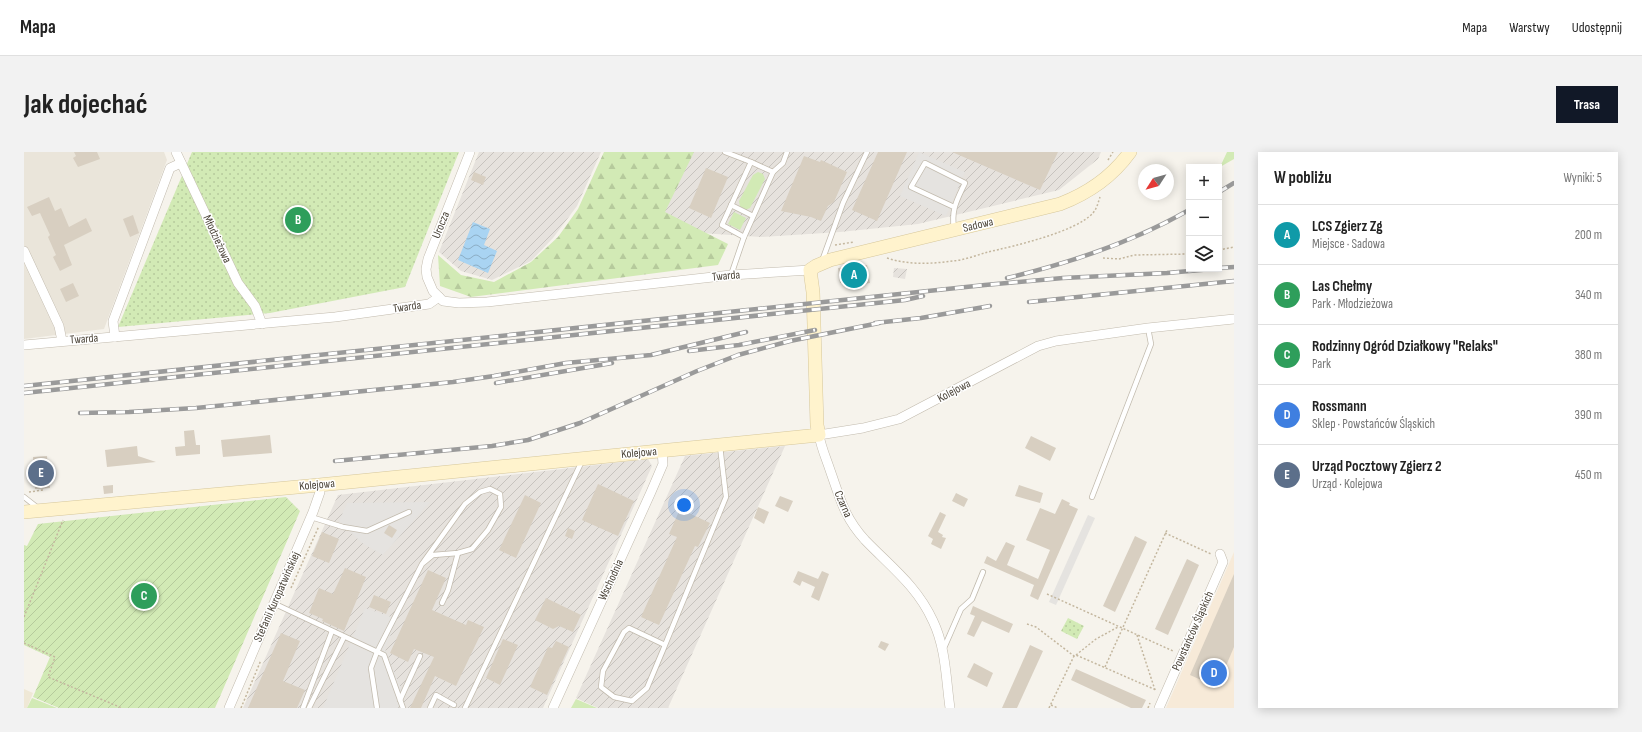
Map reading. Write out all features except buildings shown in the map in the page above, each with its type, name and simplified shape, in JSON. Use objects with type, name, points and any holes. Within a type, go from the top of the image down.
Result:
[{"type":"street","name":"Młodzieżowa","points":[[176,152],[238,283],[255,306],[262,324]]},
{"type":"street","name":"Urocza","points":[[439,297],[428,284],[426,269],[436,238],[470,152]]},
{"type":"street","name":"Sadowa","points":[[816,266],[878,248],[1060,204],[1083,194],[1103,181],[1115,170],[1130,152]]},
{"type":"street","points":[[115,337],[113,321],[167,175],[170,168],[181,163]]},
{"type":"street","points":[[24,251],[59,326],[62,341]]},
{"type":"street","name":"Twarda","points":[[24,345],[335,317],[429,304],[439,297],[448,302],[487,302],[816,266]]},
{"type":"street","name":"Czarna","points":[[816,266],[812,292],[817,425],[820,445],[848,517],[864,539],[899,572],[919,597],[934,622],[942,651],[950,708]]},
{"type":"street","name":"Kolejowa","points":[[24,512],[662,451],[819,435],[863,428],[899,419],[1038,346],[1056,341],[1148,328],[1234,319]]},
{"type":"street","name":"Wschodnia","points":[[553,708],[664,464],[662,451]]},
{"type":"street","name":"Stefanii Kuropatwińskiej","points":[[229,708],[311,517],[320,492],[319,484]]},
{"type":"street","name":"Powstańców Śląskich","points":[[1159,708],[1223,562],[1217,555]]},
{"type":"lane","points":[[725,152],[773,172]]},
{"type":"lane","points":[[732,275],[744,237],[753,216],[773,172],[783,163],[787,152]]},
{"type":"lane","points":[[816,266],[867,152]]},
{"type":"lane","points":[[744,237],[722,225],[751,162]]},
{"type":"lane","points":[[954,207],[911,187],[925,163],[965,183],[954,207],[953,215],[955,230]]},
{"type":"lane","points":[[731,205],[753,216]]},
{"type":"lane","points":[[1092,497],[1151,344],[1148,328]]},
{"type":"lane","points":[[665,645],[629,628],[624,632],[603,671],[601,687],[614,697],[632,701],[647,688],[665,645],[726,497],[720,444]]},
{"type":"lane","points":[[465,708],[584,458]]},
{"type":"lane","points":[[377,708],[371,668],[377,652],[422,564],[432,554],[464,504],[480,492],[490,489],[500,494],[501,507],[488,530],[472,549],[458,553],[432,554]]},
{"type":"lane","points":[[25,495],[41,510]]},
{"type":"lane","points":[[311,517],[343,527],[366,530],[409,512]]},
{"type":"lane","points":[[442,603],[448,590],[458,553]]},
{"type":"lane","points":[[942,651],[961,609],[972,599],[983,572]]},
{"type":"lane","points":[[273,603],[384,656],[403,708]]},
{"type":"lane","points":[[303,708],[332,631]]},
{"type":"lane","points":[[309,708],[344,637]]},
{"type":"lane","points":[[400,700],[420,656]]},
{"type":"lane","points":[[430,708],[436,695],[454,705]]},
{"type":"path","points":[[878,248],[887,258],[901,262],[918,263],[954,261],[1042,239],[1080,222],[1092,214],[1098,205],[1103,181]]},
{"type":"path","points":[[1222,249],[1234,247]]},
{"type":"path","points":[[1103,258],[1119,259],[1134,255],[1186,254]]},
{"type":"path","points":[[25,495],[43,490],[43,488]]},
{"type":"path","points":[[24,617],[68,508]]},
{"type":"path","points":[[1105,667],[1167,530]]},
{"type":"path","points":[[1165,533],[1217,555]]},
{"type":"path","points":[[1048,594],[1173,651]]},
{"type":"path","points":[[1027,624],[1036,627],[1075,655],[1156,690]]},
{"type":"path","points":[[1049,708],[1075,655],[1096,639],[1119,627]]},
{"type":"path","points":[[1137,634],[1156,690]]},
{"type":"path","points":[[24,643],[55,657],[48,677],[122,708]]},
{"type":"path","points":[[1170,657],[1175,647]]},
{"type":"path","points":[[1153,696],[1159,684]]},
{"type":"path","points":[[1148,708],[1151,702]]},
{"type":"path","points":[[1051,705],[1058,708]]},
{"type":"shaded area","points":[[24,152],[164,152],[167,160],[104,329],[24,339]]},
{"type":"shaded area","points":[[479,152],[601,152],[577,206],[553,238],[531,261],[492,280],[461,271],[439,252]]},
{"type":"shaded area","points":[[688,152],[1101,152],[1098,159],[1059,190],[918,224],[840,232],[761,237],[655,230]]},
{"type":"shaded area","points":[[919,152],[965,172],[946,216],[900,196]]},
{"type":"shaded area","points":[[894,268],[907,269],[905,279],[893,277]]},
{"type":"shaded area","points":[[785,446],[668,708],[598,708],[576,698],[685,456]]},
{"type":"shaded area","points":[[648,459],[652,466],[543,708],[243,708],[338,495]]},
{"type":"shaded area","points":[[430,502],[383,555],[362,543],[339,521],[347,503]]},
{"type":"shaded area","points":[[1088,515],[1095,518],[1056,605],[1049,602]]},
{"type":"shaded area","points":[[1234,552],[1234,708],[1166,708]]},
{"type":"shaded area","points":[[365,608],[397,619],[385,649],[404,696],[398,708],[323,708]]},
{"type":"shaded area","points":[[24,689],[33,693],[27,708],[24,708]]},
{"type":"green space","points":[[192,152],[459,152],[405,287],[270,313],[118,327]]},
{"type":"green space","points":[[604,152],[694,152],[665,212],[728,244],[718,265],[471,297],[440,286],[438,255],[461,275],[494,282],[531,262],[558,237],[578,209]]},
{"type":"green space","points":[[1227,152],[1234,152],[1234,159],[1222,166]]},
{"type":"green space","points":[[758,172],[763,174],[765,179],[750,208],[745,210],[740,207],[739,201],[753,175]]},
{"type":"green space","points":[[734,212],[746,218],[740,230],[728,224]]},
{"type":"green space","points":[[286,497],[300,511],[215,708],[59,708],[33,697],[50,657],[24,645],[24,545],[27,546],[38,524]]},
{"type":"green space","points":[[1068,618],[1084,626],[1077,639],[1061,631]]},
{"type":"green space","points":[[32,698],[57,708],[27,708]]},
{"type":"green space","points":[[576,699],[597,708],[571,708]]},
{"type":"water","points":[[473,222],[490,229],[484,245],[497,251],[488,273],[458,260]]},
{"type":"railway","points":[[1222,190],[1234,183]]},
{"type":"railway","points":[[1007,278],[1054,266],[1123,242],[1186,212]]},
{"type":"railway","points":[[1222,268],[1234,267]]},
{"type":"railway","points":[[24,386],[985,285],[1063,278],[1186,271]]},
{"type":"railway","points":[[1029,302],[1234,281]]},
{"type":"railway","points":[[24,393],[905,300],[923,296]]},
{"type":"railway","points":[[875,323],[921,318],[990,306]]},
{"type":"railway","points":[[335,461],[492,446],[528,440],[580,423],[697,371],[738,355],[790,341],[879,323]]},
{"type":"railway","points":[[689,351],[739,345],[815,330]]},
{"type":"railway","points":[[80,413],[196,408],[453,382],[566,363],[651,355],[746,332]]},
{"type":"railway","points":[[496,383],[612,363]]},
{"type":"place","name":"Las Chełmy","points":[[298,220]]},
{"type":"place","name":"LCS Zgierz Zg","points":[[854,275]]},
{"type":"place","name":"Urząd Pocztowy Zgierz 2","points":[[41,473]]},
{"type":"place","name":"Rodzinny Ogród Działkowy \"Relaks\"","points":[[144,596]]},
{"type":"place","name":"Rossmann","points":[[1214,673]]}]
